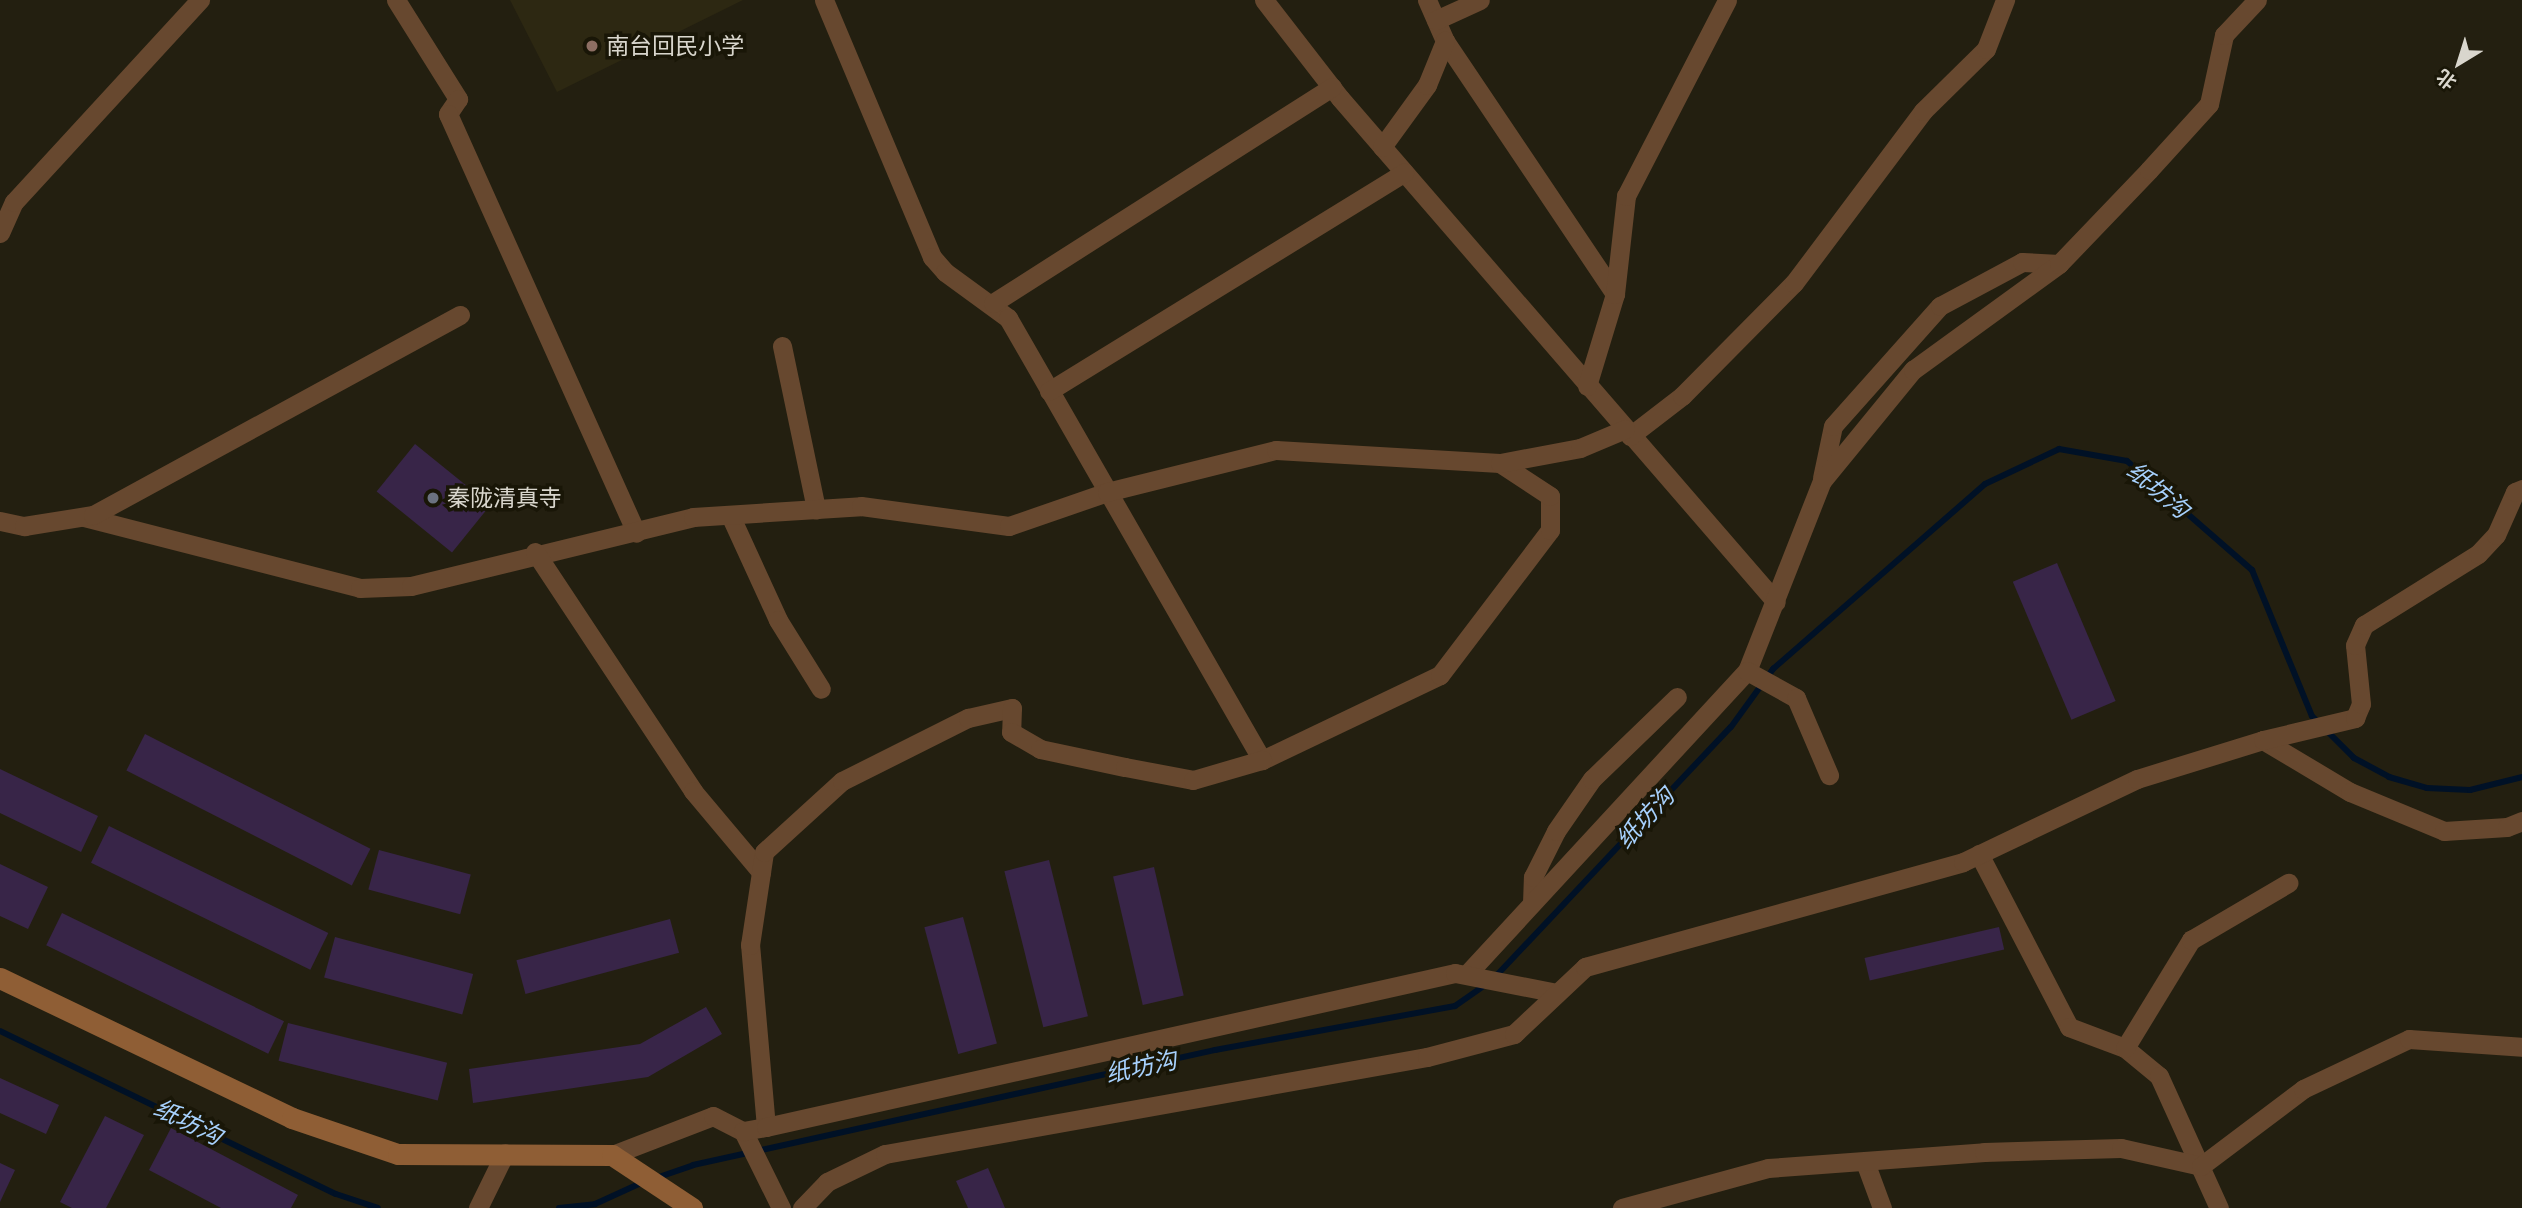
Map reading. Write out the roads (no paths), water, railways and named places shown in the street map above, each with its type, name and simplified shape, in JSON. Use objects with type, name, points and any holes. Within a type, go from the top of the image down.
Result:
[{"type":"street","points":[[0,233],[14,202],[200,0]]},
{"type":"street","points":[[396,0],[458,99],[448,114],[636,533]]},
{"type":"street","points":[[824,0],[932,257],[945,272],[993,303],[1008,318],[1262,760]]},
{"type":"street","points":[[1265,0],[1332,87],[1404,173],[1776,602]]},
{"type":"street","points":[[1427,0],[1445,41],[1615,294]]},
{"type":"street","points":[[1436,20],[1480,0]]},
{"type":"street","points":[[1587,386],[1615,294],[1626,196],[1727,0]]},
{"type":"street","points":[[84,516],[360,588],[411,586],[535,552],[636,533],[693,517],[861,506],[1009,526],[1107,492],[1276,450],[1500,463],[1580,448],[1628,432],[1692,387],[1794,283],[1923,111],[1986,49],[2005,0]]},
{"type":"street","points":[[1822,481],[1913,370],[2060,264],[2209,104],[2224,35],[2257,0]]},
{"type":"street","points":[[1382,147],[1427,85],[1445,41]]},
{"type":"street","points":[[993,303],[1332,87]]},
{"type":"street","points":[[1049,391],[1404,173]]},
{"type":"street","points":[[1475,975],[1532,904],[1761,679],[1776,602],[1822,481],[1833,426],[1940,306],[2022,262],[2060,264]]},
{"type":"street","points":[[0,521],[24,526],[84,516],[460,315]]},
{"type":"street","points":[[782,346],[816,509]]},
{"type":"street","points":[[766,1127],[750,945],[764,852],[842,780],[968,718],[1012,708],[1011,732],[1040,749],[1193,780],[1262,760],[1440,675],[1550,530],[1550,496],[1500,463]]},
{"type":"street","points":[[802,1208],[827,1182],[885,1154],[1427,1057],[1514,1034],[1584,967],[1979,854],[2137,779],[2263,740],[2355,718],[2361,704],[2354,645],[2364,625],[2478,554],[2496,535],[2515,492],[2522,489]]},
{"type":"street","points":[[730,515],[778,620],[821,689]]},
{"type":"street","points":[[535,552],[693,791],[761,872]]},
{"type":"street","points":[[1761,679],[1796,698],[1829,775]]},
{"type":"street","points":[[1532,904],[1534,877],[1556,831],[1592,779],[1677,696]]},
{"type":"street","points":[[2263,740],[2350,792],[2444,831],[2507,827],[2522,821]]},
{"type":"street","points":[[1979,854],[2069,1027],[2125,1048],[2159,1076],[2219,1208]]},
{"type":"street","points":[[2125,1048],[2191,940],[2288,883]]},
{"type":"street","points":[[746,1137],[766,1127],[1475,975],[1557,993]]},
{"type":"street","points":[[0,978],[292,1118],[398,1154],[612,1155],[713,1116],[746,1137],[781,1208]]},
{"type":"street","points":[[1622,1208],[1768,1168],[1984,1152],[2121,1148],[2202,1166],[2303,1089],[2409,1039],[2522,1047]]},
{"type":"street","points":[[482,1201],[505,1153]]},
{"type":"street","points":[[612,1155],[687,1205]]},
{"type":"street","points":[[1866,1162],[1882,1208]]},
{"type":"waterway","name":"纸坊沟","points":[[1496,976],[1731,727],[1773,669],[1985,484],[2059,449],[2127,461],[2252,570],[2312,716],[2354,758],[2389,777],[2427,788],[2470,790],[2522,777]]},
{"type":"waterway","name":"纸坊沟","points":[[656,1178],[693,1165],[1215,1050],[1455,1006],[1488,983]]},
{"type":"waterway","name":"纸坊沟","points":[[0,1031],[336,1194],[378,1208]]},
{"type":"waterway","name":"纸坊沟","points":[[559,1208],[595,1204],[643,1182]]},
{"type":"place","name":"南台回民小学","points":[[592,46]]},
{"type":"place","name":"秦陇清真寺","points":[[433,498]]}]
